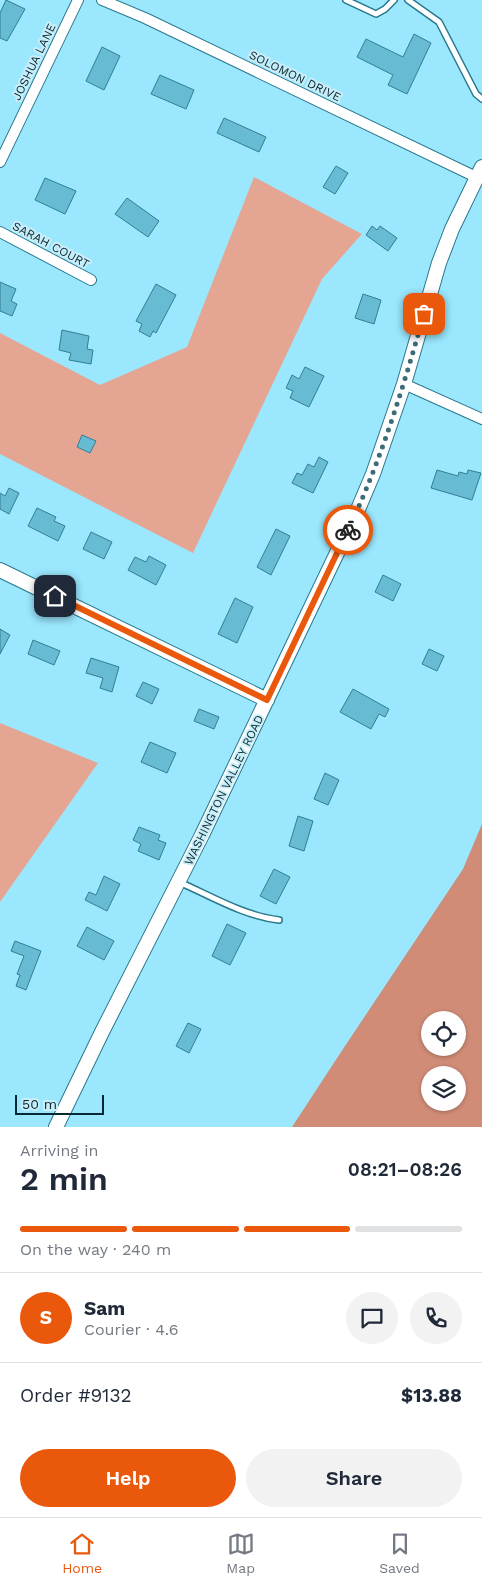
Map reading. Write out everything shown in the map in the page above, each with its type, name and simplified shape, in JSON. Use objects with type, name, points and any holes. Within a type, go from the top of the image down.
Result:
[{"type":"street","name":"JOSHUA LANE","points":[[0,162],[78,0]]},
{"type":"street","name":"SOLOMON DRIVE","points":[[102,0],[479,172]]},
{"type":"street","name":"WASHINGTON VALLEY ROAD","points":[[56,1127],[267,700],[363,499],[404,384],[439,263],[479,172]]},
{"type":"street","name":"SARAH COURT","points":[[0,232],[91,280]]},
{"type":"street","points":[[404,384],[482,419]]},
{"type":"street","points":[[0,570],[267,700]]},
{"type":"lane","points":[[346,0],[376,14],[385,9],[394,0]]},
{"type":"lane","points":[[408,0],[439,22],[476,94],[482,99]]},
{"type":"lane","points":[[178,882],[246,912],[279,920]]},
{"type":"shaded area","points":[[254,177],[362,234],[322,279],[193,553],[0,454],[0,333],[100,385],[187,347]]},
{"type":"shaded area","points":[[0,723],[98,763],[0,902]]},
{"type":"shaded area","points":[[482,824],[482,1127],[292,1127],[463,869]]},
{"type":"building","points":[[6,0],[25,9],[7,41],[0,38],[0,13]]},
{"type":"building","points":[[414,34],[431,43],[407,94],[388,85],[393,75],[357,57],[366,39],[403,57]]},
{"type":"building","points":[[102,47],[120,56],[104,90],[86,81]]},
{"type":"building","points":[[160,75],[194,90],[186,109],[151,94]]},
{"type":"building","points":[[224,118],[266,137],[259,152],[217,133]]},
{"type":"building","points":[[336,166],[348,173],[335,194],[323,187]]},
{"type":"building","points":[[45,178],[76,191],[65,214],[35,200]]},
{"type":"building","points":[[127,198],[159,221],[148,237],[115,214]]},
{"type":"building","points":[[372,226],[377,230],[380,226],[397,238],[388,251],[366,235]]},
{"type":"building","points":[[0,282],[16,289],[11,301],[17,304],[12,316],[0,311]]},
{"type":"building","points":[[156,284],[176,295],[156,333],[153,331],[150,337],[139,331],[142,324],[136,321]]},
{"type":"building","points":[[363,294],[381,300],[374,324],[355,318]]},
{"type":"building","points":[[62,330],[89,336],[87,349],[93,350],[91,364],[69,360],[71,353],[59,350]]},
{"type":"building","points":[[305,367],[324,376],[309,407],[290,398],[293,391],[286,388],[292,375],[299,379]]},
{"type":"building","points":[[82,435],[96,441],[90,453],[77,447]]},
{"type":"building","points":[[319,457],[328,462],[313,493],[292,483],[297,473],[302,475],[308,464],[314,467]]},
{"type":"building","points":[[437,470],[458,476],[459,472],[467,474],[468,470],[481,473],[472,500],[431,488]]},
{"type":"building","points":[[9,488],[19,493],[9,514],[0,509],[0,493],[5,496]]},
{"type":"building","points":[[37,508],[56,517],[54,521],[65,526],[58,541],[28,526]]},
{"type":"building","points":[[276,529],[290,536],[271,575],[257,567]]},
{"type":"building","points":[[91,532],[112,542],[104,559],[83,549]]},
{"type":"building","points":[[149,556],[166,565],[156,585],[128,570],[135,557],[146,562]]},
{"type":"building","points":[[383,575],[401,584],[393,601],[375,592]]},
{"type":"building","points":[[235,598],[253,607],[237,643],[218,634]]},
{"type":"building","points":[[0,629],[10,635],[0,654]]},
{"type":"building","points":[[33,640],[60,651],[54,665],[28,654]]},
{"type":"building","points":[[429,649],[444,656],[437,671],[422,664]]},
{"type":"building","points":[[91,658],[119,667],[112,692],[100,688],[103,678],[86,673]]},
{"type":"building","points":[[143,682],[159,689],[152,704],[136,696]]},
{"type":"building","points":[[353,689],[389,709],[385,717],[379,714],[371,729],[340,712]]},
{"type":"building","points":[[199,709],[219,717],[214,729],[194,721]]},
{"type":"building","points":[[150,742],[176,753],[167,773],[141,762]]},
{"type":"building","points":[[325,773],[339,780],[328,805],[314,799]]},
{"type":"building","points":[[298,816],[313,821],[304,851],[289,846]]},
{"type":"building","points":[[139,827],[160,835],[158,840],[166,843],[159,860],[138,851],[141,844],[133,840]]},
{"type":"building","points":[[274,869],[290,877],[276,904],[260,896]]},
{"type":"building","points":[[104,876],[120,884],[107,911],[85,900],[89,892],[96,895]]},
{"type":"building","points":[[227,924],[246,933],[230,965],[212,956]]},
{"type":"building","points":[[87,927],[114,941],[104,960],[77,946]]},
{"type":"building","points":[[15,941],[41,951],[26,990],[16,986],[20,975],[17,974],[24,956],[11,951]]},
{"type":"building","points":[[188,1023],[201,1029],[189,1053],[176,1046]]},
{"type":"way so far","points":[[348,530],[373,474],[404,384],[424,314]]},
{"type":"route","points":[[55,596],[267,700],[348,530]]}]
